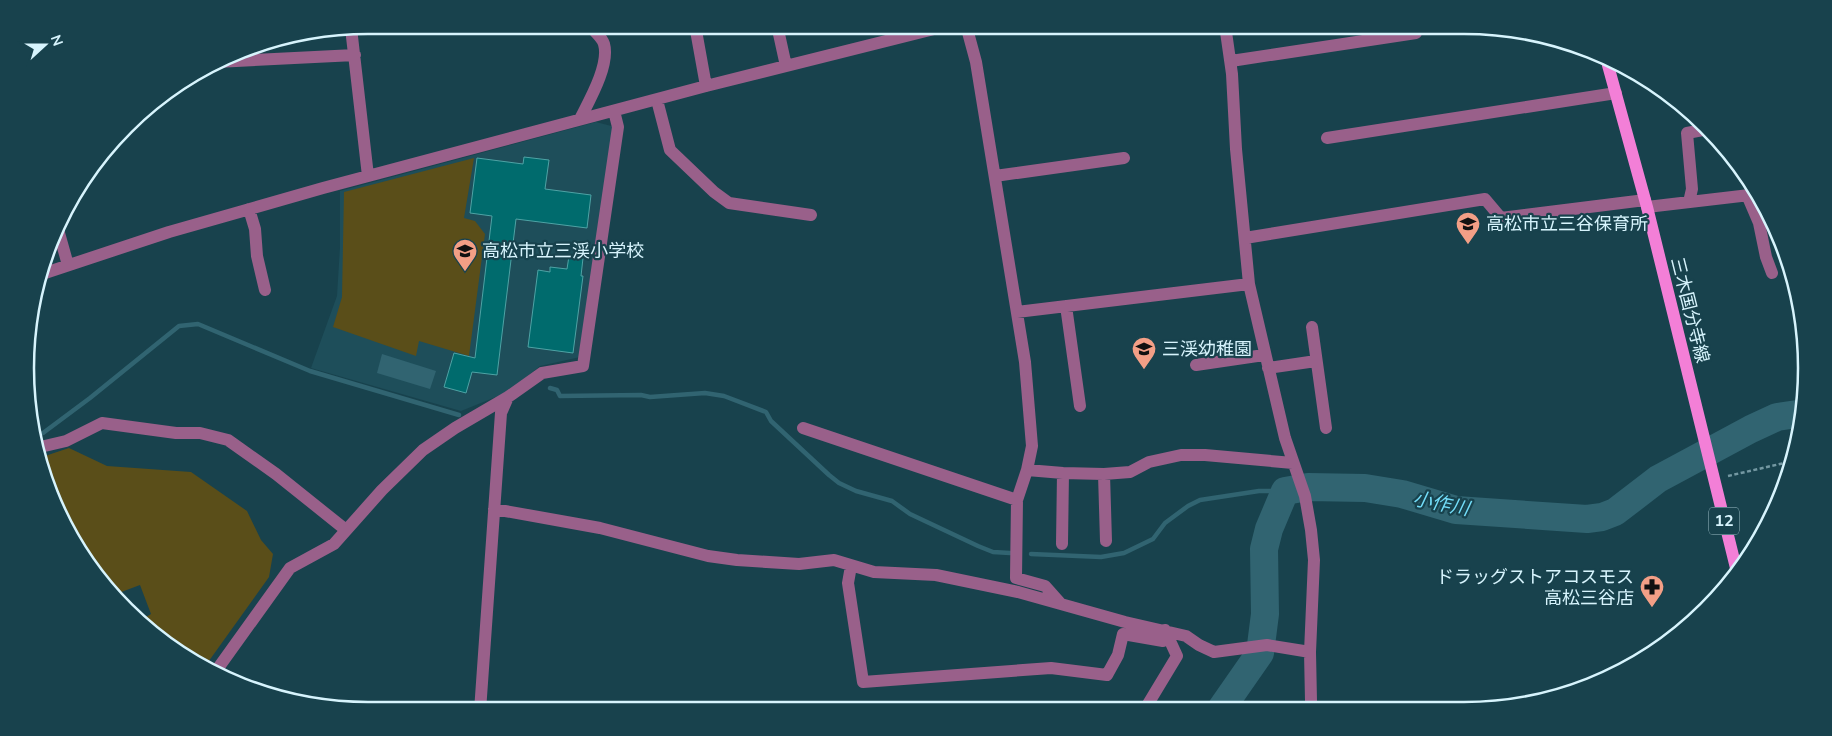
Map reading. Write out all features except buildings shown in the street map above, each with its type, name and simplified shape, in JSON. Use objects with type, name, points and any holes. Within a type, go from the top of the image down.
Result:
[{"type":"main road","name":"三木国分寺線","points":[[1608,66],[1646,204],[1735,563]]},
{"type":"street","points":[[352,34],[368,176]]},
{"type":"street","points":[[580,119],[600,76],[605,55],[604,45],[596,34]]},
{"type":"street","points":[[697,34],[706,86]]},
{"type":"street","points":[[781,34],[786,66]]},
{"type":"street","points":[[48,272],[169,232],[368,176],[706,86],[914,34]]},
{"type":"street","points":[[968,34],[976,62],[1025,362],[1032,446],[1027,470],[1016,500],[1016,578],[1045,586],[1060,604]]},
{"type":"street","points":[[1226,34],[1231,61],[1236,149],[1249,284],[1285,438],[1305,496],[1312,530],[1314,560],[1310,652],[1311,702]]},
{"type":"street","points":[[1231,61],[1416,34]]},
{"type":"street","points":[[236,61],[355,55]]},
{"type":"street","points":[[1327,138],[1616,93]]},
{"type":"street","points":[[657,100],[670,150],[714,192],[729,202],[812,215]]},
{"type":"street","points":[[219,667],[290,568],[334,544],[423,450],[455,428],[508,397],[542,373],[584,366],[618,127],[614,110]]},
{"type":"street","points":[[1689,202],[1692,189],[1687,133],[1699,131]]},
{"type":"street","points":[[995,176],[1124,158]]},
{"type":"street","points":[[1245,238],[1485,199],[1500,218],[1646,204],[1689,202],[1749,194]]},
{"type":"street","points":[[1754,203],[1766,257],[1772,273]]},
{"type":"street","points":[[249,209],[255,230],[257,256],[265,290]]},
{"type":"street","points":[[60,237],[68,265]]},
{"type":"street","points":[[1017,312],[1249,284]]},
{"type":"street","points":[[1066,306],[1080,406]]},
{"type":"street","points":[[1312,328],[1326,428]]},
{"type":"street","points":[[1196,365],[1264,354]]},
{"type":"street","points":[[1268,368],[1316,361]]},
{"type":"street","points":[[481,702],[501,413],[508,397]]},
{"type":"street","points":[[43,446],[66,441],[102,423],[176,433],[200,433],[228,440],[276,474],[346,530]]},
{"type":"street","points":[[804,428],[1016,500]]},
{"type":"street","points":[[1027,470],[1104,474],[1130,472],[1150,462],[1181,455],[1205,455],[1293,463]]},
{"type":"street","points":[[1062,473],[1062,544]]},
{"type":"street","points":[[1104,474],[1106,541]]},
{"type":"street","points":[[494,509],[600,528],[708,556],[799,564],[834,560],[874,572],[936,574],[1018,592],[1126,622],[1165,630],[1186,636],[1214,652],[1267,646],[1310,652]]},
{"type":"street","points":[[851,566],[848,583],[863,682],[1052,668],[1107,675],[1118,655],[1123,634],[1163,641],[1165,630]]},
{"type":"street","points":[[1149,702],[1177,656],[1165,630]]},
{"type":"path","points":[[1713,475],[1738,473],[1784,464]]},
{"type":"shaded area","name":"高松市立三渓小学校","points":[[596,122],[615,127],[580,357],[540,366],[508,392],[461,411],[311,368],[337,296],[340,247],[340,191]]},
{"type":"shaded area","points":[[474,158],[464,218],[475,221],[485,234],[469,356],[419,341],[416,356],[333,327],[342,297],[344,192]]},
{"type":"shaded area","points":[[382,354],[436,371],[430,389],[377,373]]},
{"type":"shaded area","points":[[69,448],[107,466],[191,472],[247,511],[261,540],[273,554],[269,577],[209,661],[182,646],[146,617],[151,614],[140,585],[121,592],[103,571],[90,554],[68,516],[45,456]]},
{"type":"waterway","points":[[40,434],[90,398],[179,326],[198,324],[310,371],[459,415]]},
{"type":"waterway","points":[[550,388],[557,390],[560,396],[641,395],[650,397],[705,393],[724,396],[766,412],[771,421],[839,483],[856,491],[892,501],[910,514],[978,546],[993,552],[1010,553]]},
{"type":"waterway","name":"小作川","points":[[1226,702],[1260,653],[1265,614],[1264,549],[1269,529],[1285,491],[1308,487],[1365,488],[1402,494],[1456,510],[1587,519],[1602,517],[1615,512],[1658,479],[1751,429],[1777,417],[1795,414]]},
{"type":"waterway","points":[[1031,554],[1101,557],[1124,553],[1153,539],[1165,523],[1188,506],[1200,500],[1259,491],[1285,491]]},
{"type":"place","name":"高松市立三谷保育所","points":[[1468,245]]},
{"type":"place","name":"高松市立三渓小学校","points":[[465,272]]},
{"type":"place","name":"三渓幼稚園","points":[[1144,370]]},
{"type":"place","name":"ドラッグストアコスモス 高松三谷店","points":[[1652,608]]}]
